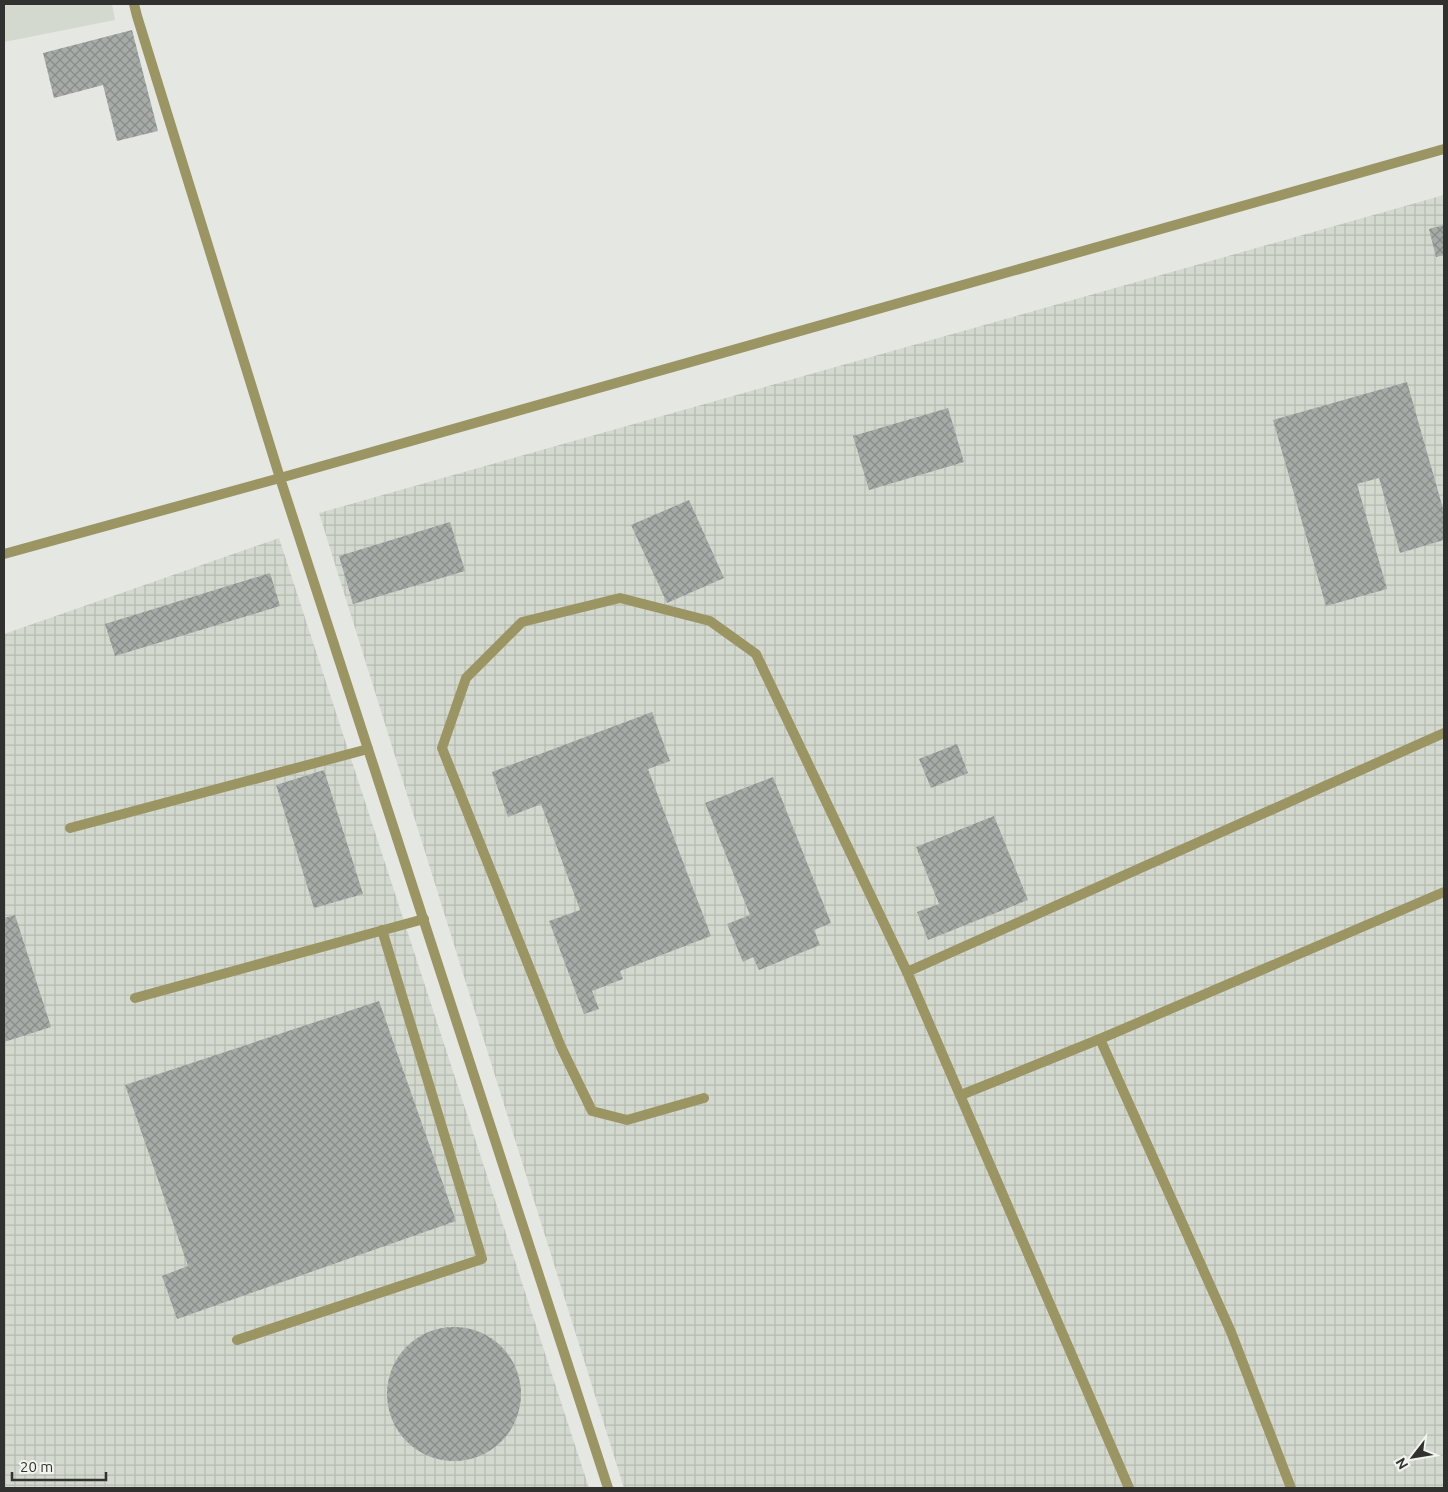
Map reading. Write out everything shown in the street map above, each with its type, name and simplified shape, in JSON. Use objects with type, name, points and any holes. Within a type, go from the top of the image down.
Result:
[{"type":"street","points":[[134,4],[280,478],[608,1488]]},
{"type":"street","points":[[4,554],[280,478],[1444,149]]},
{"type":"street","points":[[704,1098],[627,1120],[592,1111],[561,1047],[442,748],[466,678],[522,622],[620,598],[710,620],[756,654],[906,972],[1129,1488]]},
{"type":"street","points":[[906,972],[1444,733]]},
{"type":"street","points":[[70,828],[368,749]]},
{"type":"street","points":[[960,1095],[1100,1039],[1444,892]]},
{"type":"street","points":[[135,998],[424,919]]},
{"type":"street","points":[[237,1340],[482,1259],[382,930]]},
{"type":"street","points":[[1100,1039],[1231,1332],[1291,1488]]},
{"type":"shaded area","points":[[4,4],[112,4],[115,20],[4,42]]},
{"type":"shaded area","points":[[1444,195],[1444,1488],[624,1488],[319,513]]},
{"type":"shaded area","points":[[279,538],[589,1488],[4,1488],[4,634]]},
{"type":"building","points":[[132,30],[158,131],[117,141],[103,85],[54,98],[43,53]]},
{"type":"building","points":[[1444,225],[1444,255],[1436,257],[1429,229]]},
{"type":"building","points":[[1407,382],[1444,512],[1444,540],[1400,553],[1379,478],[1357,484],[1387,589],[1326,606],[1273,420]]},
{"type":"building","points":[[948,408],[964,462],[869,490],[853,436]]},
{"type":"building","points":[[689,500],[724,578],[667,603],[631,525]]},
{"type":"building","points":[[450,522],[465,571],[353,604],[339,556]]},
{"type":"building","points":[[270,573],[280,606],[115,656],[105,624]]},
{"type":"building","points":[[652,712],[670,761],[648,769],[711,936],[620,971],[623,979],[592,991],[599,1009],[584,1014],[549,921],[580,910],[541,804],[508,817],[492,772]]},
{"type":"building","points":[[957,744],[968,773],[931,788],[919,759]]},
{"type":"building","points":[[324,770],[363,894],[314,908],[276,785]]},
{"type":"building","points":[[773,777],[831,923],[814,930],[820,945],[759,970],[753,957],[743,962],[727,924],[750,915],[705,803]]},
{"type":"building","points":[[994,816],[1028,900],[928,940],[917,912],[939,904],[916,847]]},
{"type":"building","points":[[15,915],[51,1027],[4,1042],[4,918]]},
{"type":"building","points":[[379,1001],[456,1221],[177,1319],[162,1276],[188,1266],[125,1085]]},
{"type":"building","points":[[454,1327],[480,1332],[491,1338],[501,1347],[510,1357],[516,1368],[521,1394],[516,1420],[510,1431],[501,1441],[491,1450],[480,1456],[454,1461],[428,1456],[417,1450],[407,1441],[398,1431],[392,1420],[387,1394],[392,1368],[398,1357],[407,1347],[417,1338],[428,1332]]}]
